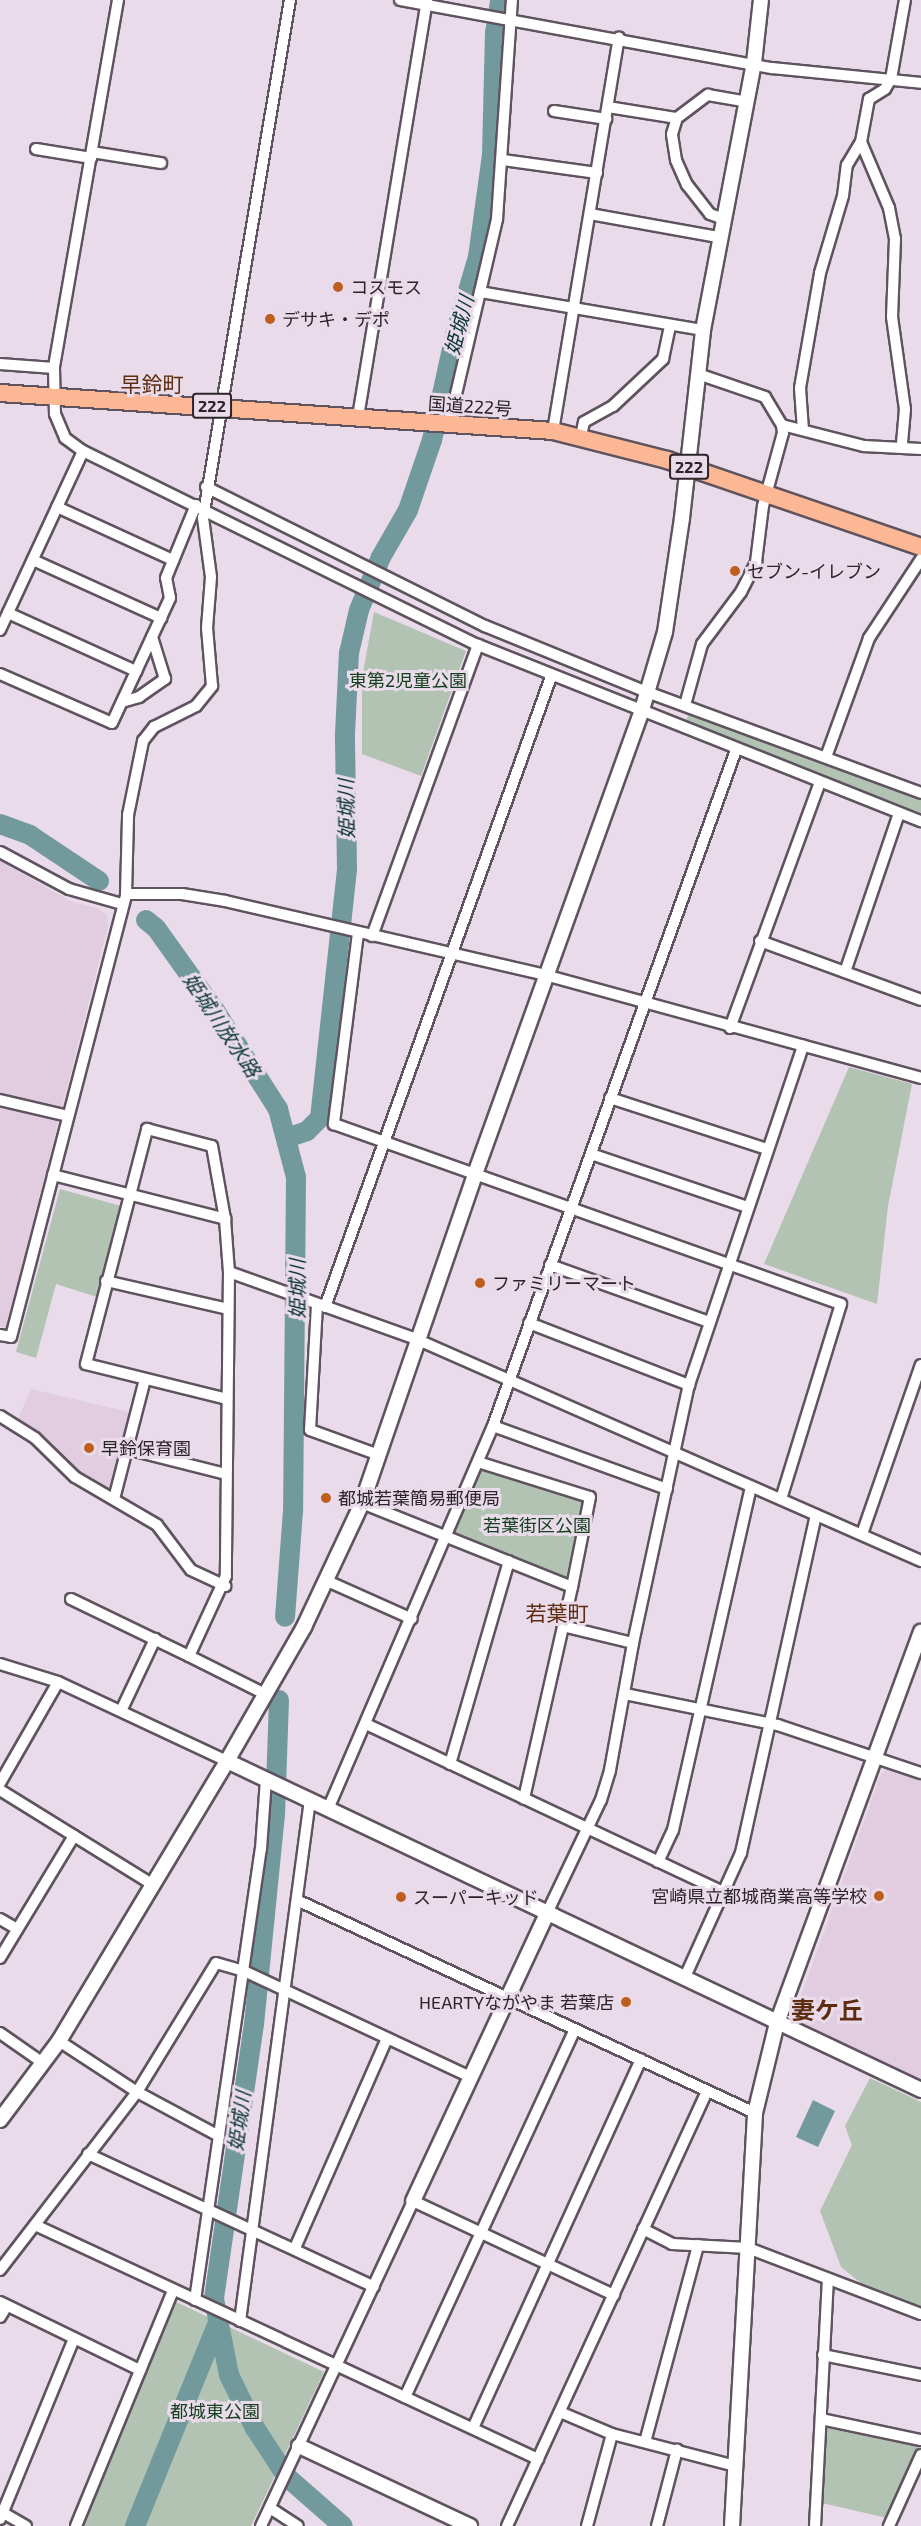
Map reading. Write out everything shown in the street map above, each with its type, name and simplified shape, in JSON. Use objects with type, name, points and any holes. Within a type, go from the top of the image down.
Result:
[{"type":"highway","name":"国道222号","points":[[0,393],[220,406],[553,431],[581,436],[687,467],[921,547]]},
{"type":"street","points":[[118,0],[54,368],[55,414],[65,438],[83,451],[478,645],[551,677],[921,821]]},
{"type":"street","points":[[0,674],[112,723],[170,598],[166,578],[200,507],[206,487],[290,0]]},
{"type":"street","points":[[400,0],[427,2],[492,16],[754,63],[921,83]]},
{"type":"street","points":[[448,424],[494,236],[503,160],[512,0]]},
{"type":"street","points":[[0,2120],[59,2042],[227,1761],[326,1580],[362,1503],[416,1339],[641,712],[665,632],[675,580],[703,330],[721,218],[754,63],[761,0]]},
{"type":"street","points":[[803,430],[800,388],[809,324],[843,196],[847,165],[861,142],[869,99],[885,89],[891,79],[906,0]]},
{"type":"street","points":[[358,417],[427,2]]},
{"type":"street","points":[[553,431],[619,37]]},
{"type":"street","points":[[721,218],[710,214],[679,168],[672,146],[677,118],[708,95],[747,102]]},
{"type":"street","points":[[608,107],[677,118]]},
{"type":"street","points":[[554,111],[606,119]]},
{"type":"street","points":[[861,142],[889,208],[895,239],[892,317],[905,409],[902,447]]},
{"type":"street","points":[[36,149],[161,163]]},
{"type":"street","points":[[503,160],[597,173]]},
{"type":"street","points":[[590,214],[718,237]]},
{"type":"street","points":[[480,292],[703,330]]},
{"type":"street","points":[[581,436],[584,422],[613,406],[663,359],[670,326]]},
{"type":"street","points":[[0,364],[54,368]]},
{"type":"street","points":[[685,705],[702,644],[741,592],[756,562],[766,493],[783,433],[782,425],[765,396],[698,374]]},
{"type":"street","points":[[782,425],[864,446],[921,449]]},
{"type":"street","points":[[0,630],[83,451]]},
{"type":"street","points":[[206,487],[485,626],[647,692],[921,793]]},
{"type":"street","points":[[57,507],[173,560]]},
{"type":"street","points":[[0,1335],[11,1337],[124,899],[128,815],[143,741],[154,727],[196,706],[212,686],[207,628],[211,577],[200,507]]},
{"type":"street","points":[[826,758],[869,638],[921,559]]},
{"type":"street","points":[[33,560],[161,618]]},
{"type":"street","points":[[8,613],[136,671]]},
{"type":"street","points":[[122,702],[139,697],[165,679],[152,637]]},
{"type":"street","points":[[372,936],[478,645]]},
{"type":"street","points":[[379,1455],[310,1430],[321,1306],[384,1140],[551,677]]},
{"type":"street","points":[[328,1809],[412,1619],[493,1426],[735,750]]},
{"type":"street","points":[[730,1028],[820,782]]},
{"type":"street","points":[[845,972],[899,813]]},
{"type":"street","points":[[0,852],[69,890],[124,899],[200,897],[545,975],[730,1028],[921,1077]]},
{"type":"street","points":[[353,932],[334,1124],[841,1304],[781,1499]]},
{"type":"street","points":[[760,941],[921,1000]]},
{"type":"street","points":[[261,2526],[338,2368],[470,2077],[588,1828],[610,1770],[633,1643],[689,1385],[802,1046]]},
{"type":"street","points":[[610,1098],[767,1149]]},
{"type":"street","points":[[0,1100],[68,1116]]},
{"type":"street","points":[[189,1656],[225,1586],[229,1272],[225,1219],[212,1146],[147,1129],[86,1364],[227,1399]]},
{"type":"street","points":[[591,1154],[748,1207]]},
{"type":"street","points":[[53,1175],[225,1219]]},
{"type":"street","points":[[550,1265],[709,1322]]},
{"type":"street","points":[[229,1272],[279,1292],[416,1339],[921,1561]]},
{"type":"street","points":[[106,1281],[228,1309]]},
{"type":"street","points":[[529,1323],[689,1385]]},
{"type":"street","points":[[862,1534],[916,1397],[921,1365]]},
{"type":"street","points":[[114,1499],[145,1379]]},
{"type":"street","points":[[0,1416],[35,1438],[75,1477],[157,1525],[191,1570],[225,1586]]},
{"type":"street","points":[[493,1426],[667,1489]]},
{"type":"street","points":[[127,1449],[226,1474]]},
{"type":"street","points":[[477,1462],[590,1497],[524,1799]]},
{"type":"street","points":[[658,1862],[673,1830],[752,1487]]},
{"type":"street","points":[[362,1503],[572,1587]]},
{"type":"street","points":[[684,1977],[725,1893],[741,1853],[816,1515]]},
{"type":"street","points":[[450,1764],[509,1561]]},
{"type":"street","points":[[326,1580],[412,1619]]},
{"type":"street","points":[[72,1599],[265,1694]]},
{"type":"street","points":[[563,1626],[633,1643]]},
{"type":"street","points":[[732,2526],[755,2114],[777,2023],[878,1756],[921,1632]]},
{"type":"street","points":[[121,1711],[155,1640]]},
{"type":"street","points":[[0,1664],[58,1682],[121,1711],[921,2090]]},
{"type":"street","points":[[0,1783],[58,1682]]},
{"type":"street","points":[[625,1694],[771,1724],[878,1756],[921,1773]]},
{"type":"street","points":[[366,1724],[725,1893]]},
{"type":"street","points":[[198,2302],[208,2208],[270,1782]]},
{"type":"street","points":[[0,1790],[153,1885]]},
{"type":"street","points":[[235,2319],[299,1901],[309,1799]]},
{"type":"street","points":[[0,1958],[74,1836]]},
{"type":"street","points":[[299,1901],[755,2114]]},
{"type":"street","points":[[0,1919],[17,1929]]},
{"type":"street","points":[[0,2270],[137,2092],[216,1963],[244,1971],[470,2077]]},
{"type":"street","points":[[405,2397],[575,2029]]},
{"type":"street","points":[[0,2033],[42,2063]]},
{"type":"street","points":[[295,2248],[387,2038]]},
{"type":"street","points":[[59,2042],[137,2092],[219,2136]]},
{"type":"street","points":[[472,2428],[641,2061]]},
{"type":"street","points":[[507,2526],[707,2091]]},
{"type":"street","points":[[88,2154],[295,2248],[374,2287]]},
{"type":"street","points":[[413,2201],[614,2295]]},
{"type":"street","points":[[35,2225],[338,2368],[538,2459]]},
{"type":"street","points":[[643,2229],[672,2244],[748,2248],[828,2281],[921,2314]]},
{"type":"street","points":[[645,2442],[698,2245]]},
{"type":"street","points":[[815,2526],[828,2281]]},
{"type":"street","points":[[76,2526],[173,2291]]},
{"type":"street","points":[[0,2317],[3,2304],[140,2370]]},
{"type":"street","points":[[26,2526],[1,2514],[74,2339]]},
{"type":"street","points":[[823,2355],[921,2375]]},
{"type":"street","points":[[560,2412],[612,2434],[736,2466]]},
{"type":"street","points":[[821,2420],[921,2440]]},
{"type":"street","points":[[587,2526],[612,2434]]},
{"type":"street","points":[[299,2446],[470,2526]]},
{"type":"street","points":[[657,2526],[677,2450]]},
{"type":"street","points":[[889,2526],[921,2455]]},
{"type":"street","points":[[270,2508],[298,2526]]},
{"type":"shaded area","points":[[0,861],[70,901],[97,908],[107,915],[108,926],[6,1328],[0,1326]]},
{"type":"shaded area","name":"早鈴保育園","points":[[31,1389],[133,1413],[113,1491],[78,1474],[42,1436],[17,1421]]},
{"type":"shaded area","name":"宮崎県立都城商業高等学校","points":[[888,1767],[921,1778],[921,2079],[798,2021],[794,2015],[881,1774]]},
{"type":"shaded area","points":[[813,2100],[835,2111],[818,2147],[796,2137]]},
{"type":"green space","name":"東第2児童公園","points":[[374,612],[466,651],[421,776],[362,754],[362,678]]},
{"type":"green space","points":[[689,713],[921,799],[921,813],[685,723]]},
{"type":"green space","points":[[849,1067],[912,1084],[888,1206],[877,1304],[764,1264]]},
{"type":"green space","points":[[60,1189],[121,1206],[97,1297],[56,1284],[36,1358],[16,1352]]},
{"type":"green space","name":"若葉街区公園","points":[[481,1467],[583,1499],[566,1578],[454,1534]]},
{"type":"green space","points":[[870,2078],[921,2102],[921,2308],[867,2288],[841,2267],[820,2211],[852,2145],[845,2126]]},
{"type":"green space","name":"都城東公園","points":[[172,2300],[324,2372],[251,2526],[81,2526]]},
{"type":"green space","points":[[826,2426],[919,2444],[887,2518],[822,2503]]},
{"type":"waterway","name":"姫城川","points":[[286,1138],[307,1131],[320,1118],[347,868],[345,734],[349,653],[359,610],[381,557],[408,510],[432,440],[455,335],[478,257],[492,155],[495,33],[500,0]]},
{"type":"waterway","name":"姫城川放水路","points":[[0,824],[30,835],[99,881]]},
{"type":"waterway","name":"姫城川","points":[[146,920],[156,928],[214,1009],[278,1109],[296,1177],[293,1511],[285,1617]]},
{"type":"waterway","name":"姫城川","points":[[279,1700],[275,1814],[254,2024],[214,2299],[229,2375],[255,2428],[287,2477],[343,2526]]},
{"type":"waterway","name":"姫城川","points":[[135,2526],[217,2325]]},
{"type":"place","name":"コスモス","points":[[338,287]]},
{"type":"place","name":"デサキ・デポ","points":[[270,319]]},
{"type":"place","name":"セブン-イレブン","points":[[735,571]]},
{"type":"place","name":"ファミリーマート","points":[[480,1283]]},
{"type":"place","name":"早鈴保育園","points":[[89,1448]]},
{"type":"place","name":"都城若葉簡易郵便局","points":[[326,1498]]},
{"type":"place","name":"宮崎県立都城商業高等学校","points":[[879,1896]]},
{"type":"place","name":"スーパーキッド","points":[[401,1897]]},
{"type":"place","name":"HEARTYながやま 若葉店","points":[[626,2002]]},
{"type":"district","name":"早鈴町","points":[[152,384]]},
{"type":"district","name":"若葉町","points":[[557,1613]]},
{"type":"district","name":"妻ケ丘","points":[[827,2010]]}]
